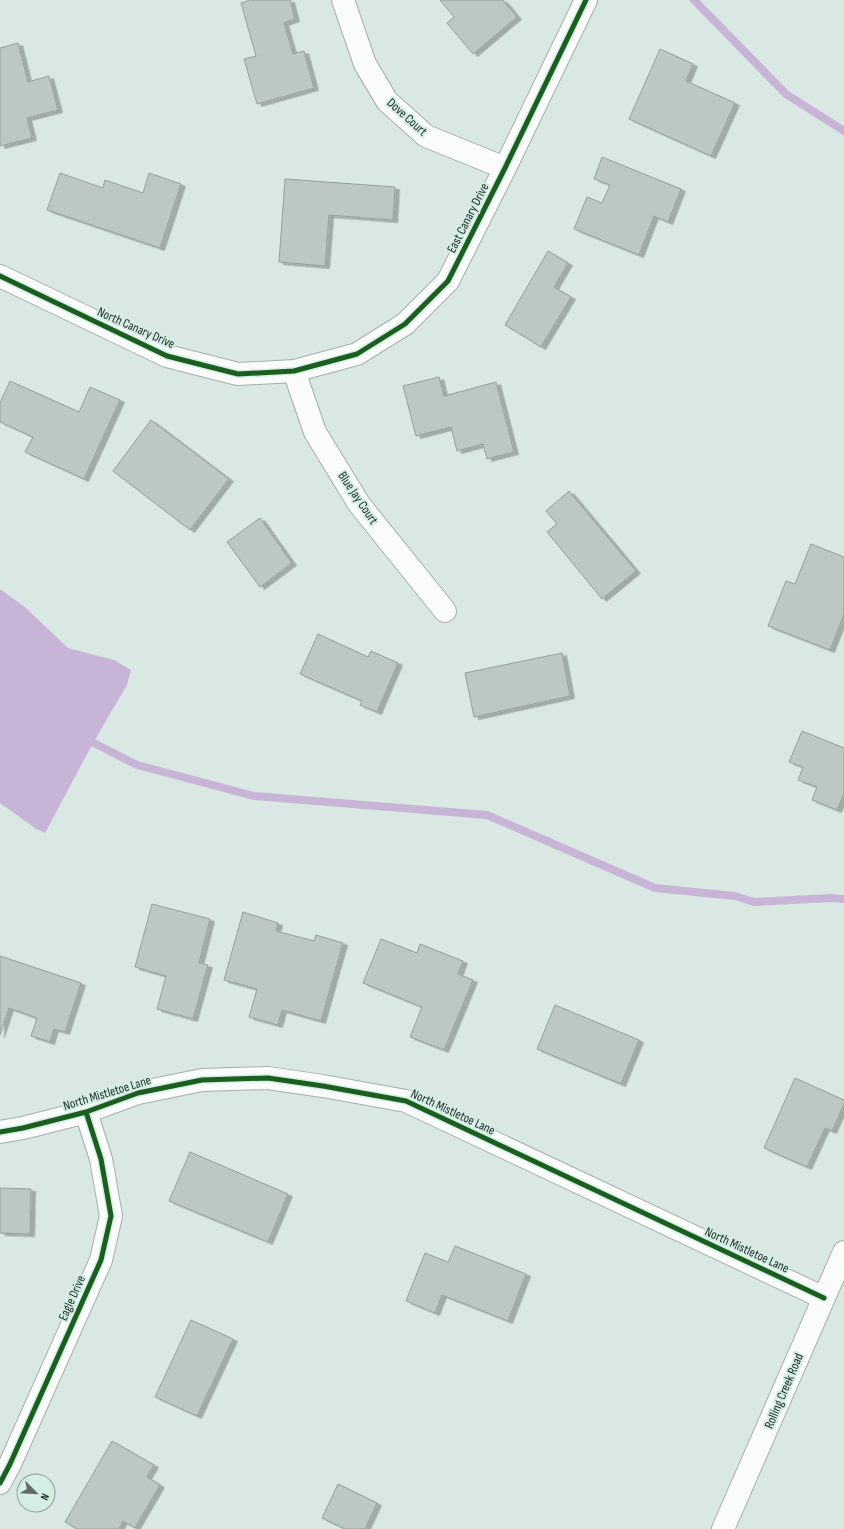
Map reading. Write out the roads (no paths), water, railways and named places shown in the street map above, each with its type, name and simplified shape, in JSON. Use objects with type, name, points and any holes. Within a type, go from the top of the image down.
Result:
[{"type":"street","name":"Dove Court","points":[[343,0],[365,64],[387,102],[426,136],[505,168]]},
{"type":"street","name":"East Canary Drive","points":[[294,371],[357,354],[405,324],[448,281],[505,168],[586,0]]},
{"type":"street","name":"North Canary Drive","points":[[0,276],[167,356],[238,374],[294,371]]},
{"type":"street","name":"Blue Jay Court","points":[[294,371],[315,432],[359,504],[445,611]]},
{"type":"street","name":"North Mistletoe Lane","points":[[0,1132],[23,1128],[86,1112],[138,1093],[202,1080],[268,1078],[406,1101],[824,1298]]},
{"type":"street","name":"Eagle Drive","points":[[0,1483],[10,1464],[101,1260],[111,1216],[101,1159],[86,1112]]},
{"type":"street","name":"Rolling Creek Road","points":[[723,1529],[844,1252]]},
{"type":"waterway","points":[[694,0],[786,94],[844,131]]},
{"type":"waterway","points":[[84,738],[137,765],[254,796],[487,815],[655,888],[735,896],[754,902],[832,898],[844,899]]}]
